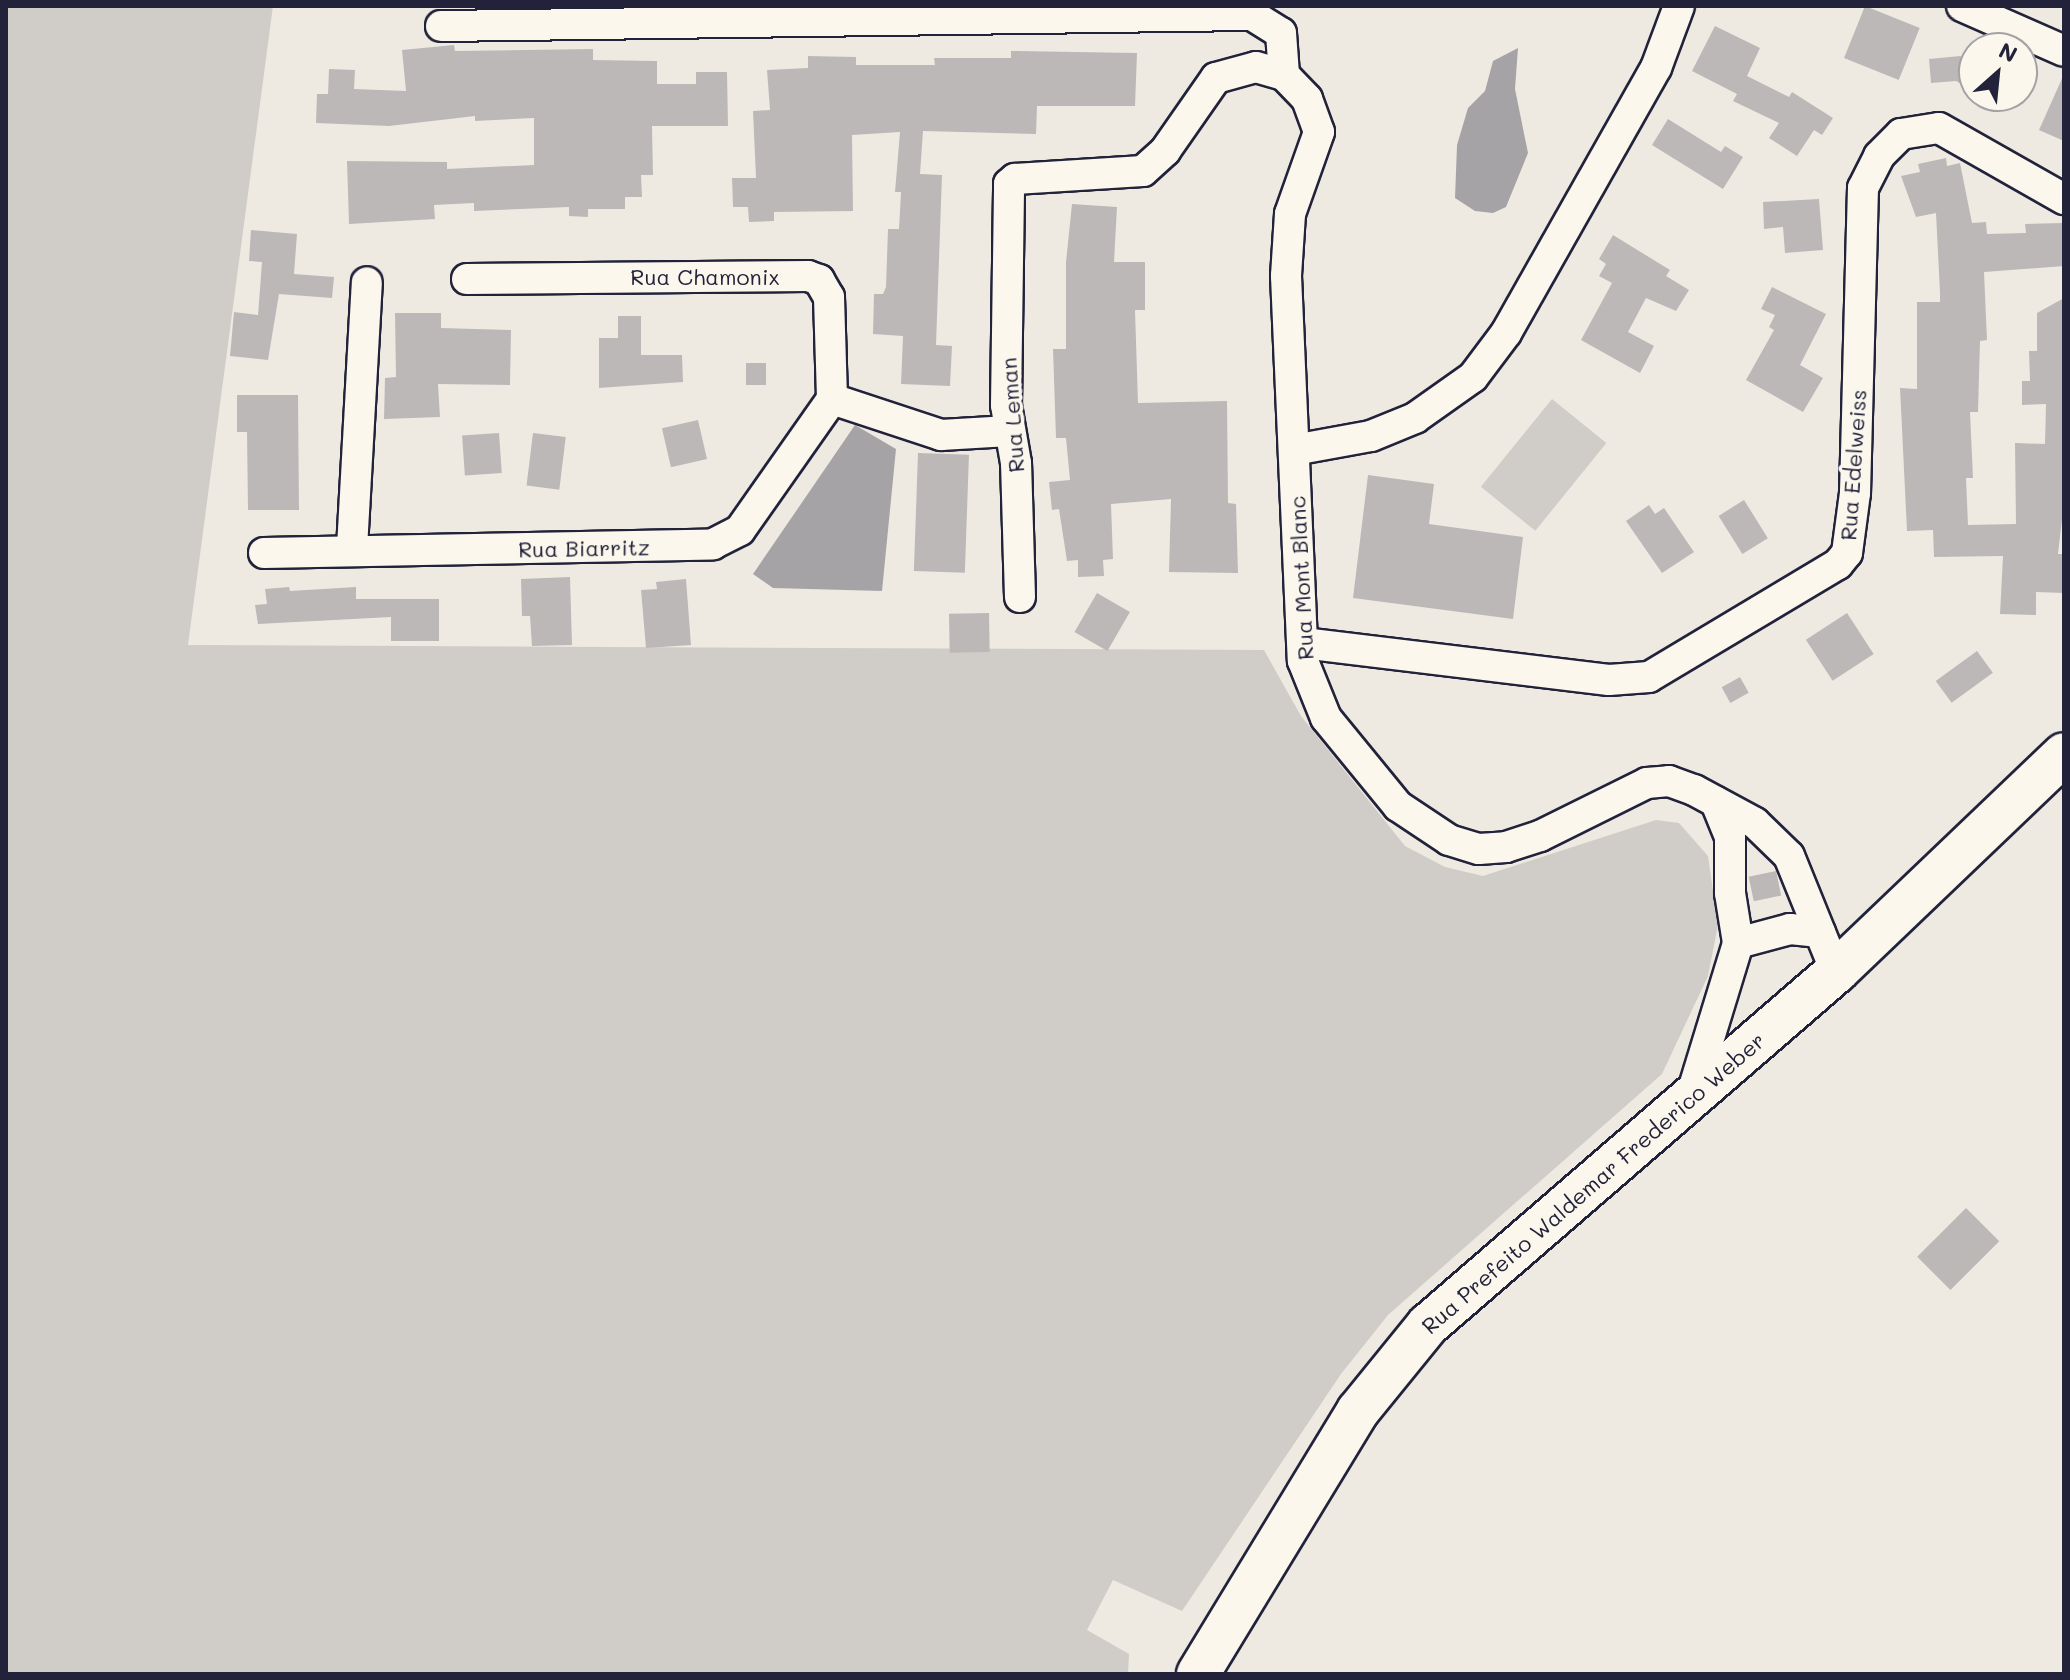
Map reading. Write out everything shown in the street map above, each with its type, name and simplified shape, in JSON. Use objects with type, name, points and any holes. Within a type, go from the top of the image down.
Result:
[{"type":"main road","name":"Rua Prefeito Waldemar Frederico Weber","points":[[1198,1674],[1391,1364],[1470,1284],[1836,972],[2064,754]]},
{"type":"street","points":[[1294,450],[1385,430],[1415,418],[1473,377],[1506,333],[1656,68],[1679,6]]},
{"type":"street","points":[[1962,6],[2064,51]]},
{"type":"street","points":[[441,26],[528,16],[1252,15],[1271,23],[1284,44],[1284,75]]},
{"type":"street","name":"Rua Leman","points":[[1020,597],[1016,463],[1009,431],[1009,184],[1015,179],[1143,171],[1165,151],[1216,78],[1256,67],[1284,75]]},
{"type":"street","name":"Rua Mont Blanc","points":[[1284,75],[1307,99],[1319,132],[1290,214],[1287,241],[1303,643],[1311,690],[1326,718],[1398,806],[1449,840],[1479,849],[1506,847],[1647,783],[1669,781],[1716,802],[1755,823],[1789,856],[1836,972]]},
{"type":"street","name":"Rua Edelweiss","points":[[1303,643],[1609,680],[1649,677],[1838,564],[1847,553],[1856,471],[1863,188],[1879,156],[1901,134],[1939,128],[2064,199]]},
{"type":"street","name":"Rua Chamonix","points":[[467,279],[819,280],[829,297],[832,399]]},
{"type":"street","points":[[352,548],[367,282]]},
{"type":"street","points":[[832,399],[941,435],[962,437],[1009,431]]},
{"type":"street","name":"Rua Biarritz","points":[[264,553],[352,548],[713,544],[740,530],[832,399]]},
{"type":"street","points":[[1691,1098],[1738,943],[1730,893],[1730,837],[1716,802]]},
{"type":"street","points":[[1738,943],[1790,929],[1820,932]]},
{"type":"shaded area","points":[[6,6],[273,6],[188,645],[1264,650],[1301,716],[1405,846],[1445,867],[1483,876],[1656,820],[1679,823],[1708,856],[1718,925],[1708,976],[1662,1074],[1388,1315],[1341,1374],[1182,1611],[1113,1580],[1087,1630],[1129,1654],[1128,1674],[6,1674]]},
{"type":"shaded area","points":[[1518,48],[1515,89],[1528,153],[1506,207],[1493,213],[1475,211],[1455,198],[1457,145],[1468,108],[1485,91],[1493,61]]},
{"type":"shaded area","points":[[1552,399],[1606,443],[1535,531],[1481,487]]},
{"type":"shaded area","points":[[855,425],[896,449],[882,591],[773,588],[753,574]]},
{"type":"building","points":[[1865,6],[1920,28],[1899,80],[1844,58]]},
{"type":"building","points":[[1715,26],[1760,48],[1747,76],[1789,97],[1792,92],[1833,118],[1822,135],[1814,130],[1797,156],[1769,138],[1779,123],[1733,101],[1737,94],[1692,71]]},
{"type":"building","points":[[454,45],[455,51],[593,49],[593,60],[657,61],[657,84],[696,84],[696,72],[727,72],[728,126],[652,126],[653,175],[641,175],[642,197],[625,197],[625,209],[588,209],[588,217],[569,216],[569,207],[474,211],[474,203],[434,205],[435,219],[349,224],[347,161],[447,162],[447,169],[534,165],[534,118],[475,121],[475,116],[389,126],[316,123],[317,94],[328,94],[329,69],[355,70],[354,89],[406,91],[402,50]]},
{"type":"building","points":[[1011,51],[1137,53],[1135,106],[1037,106],[1036,134],[923,131],[920,174],[942,175],[936,345],[952,346],[950,386],[901,384],[903,336],[873,334],[874,294],[883,294],[886,287],[888,229],[899,229],[901,192],[895,192],[900,132],[852,135],[853,211],[774,212],[774,221],[749,222],[748,207],[733,207],[732,178],[756,178],[753,111],[770,110],[767,70],[808,68],[808,56],[856,57],[856,65],[935,65],[934,58],[1011,58]]},
{"type":"building","points":[[1958,56],[1958,82],[1931,83],[1929,59]]},
{"type":"building","points":[[2064,74],[2064,141],[2039,130]]},
{"type":"building","points":[[1668,119],[1721,152],[1725,146],[1743,157],[1723,189],[1652,145]]},
{"type":"building","points":[[1946,158],[1947,166],[1960,163],[1972,223],[1986,222],[1987,234],[2026,233],[2025,224],[2064,223],[2064,266],[1984,272],[1987,340],[1980,341],[1978,412],[1970,412],[1973,478],[1966,478],[1968,525],[2016,524],[2015,443],[2045,444],[2046,404],[2022,405],[2022,381],[2030,381],[2029,351],[2037,351],[2037,313],[2064,298],[2064,502],[2058,554],[2064,554],[2064,593],[2036,592],[2036,615],[2000,614],[2003,556],[1934,557],[1933,530],[1907,531],[1900,388],[1917,389],[1917,302],[1940,302],[1940,293],[1936,213],[1916,217],[1901,176],[1920,172],[1918,164]]},
{"type":"building","points":[[1819,199],[1823,250],[1785,253],[1783,227],[1764,229],[1763,202]]},
{"type":"building","points":[[1072,204],[1117,207],[1114,262],[1145,262],[1145,310],[1135,310],[1138,403],[1227,401],[1228,503],[1236,504],[1238,573],[1169,572],[1171,499],[1111,504],[1113,559],[1103,560],[1104,576],[1078,577],[1078,560],[1067,561],[1059,509],[1052,510],[1049,482],[1070,480],[1066,438],[1056,438],[1053,349],[1066,349],[1066,262]]},
{"type":"building","points":[[251,230],[297,234],[294,274],[334,277],[332,298],[279,294],[268,360],[230,356],[234,312],[258,315],[262,262],[249,261]]},
{"type":"building","points":[[1613,235],[1670,270],[1666,276],[1689,290],[1676,311],[1646,298],[1628,332],[1654,346],[1640,373],[1581,340],[1612,283],[1599,276],[1606,264],[1599,259]]},
{"type":"building","points":[[1772,287],[1826,314],[1800,365],[1823,378],[1803,412],[1746,380],[1774,330],[1769,327],[1775,315],[1761,309]]},
{"type":"building","points":[[395,313],[441,313],[441,328],[511,330],[510,385],[438,384],[440,417],[384,419],[385,378],[396,377]]},
{"type":"building","points":[[618,316],[641,316],[641,355],[682,355],[683,382],[599,388],[599,338],[618,338]]},
{"type":"building","points":[[746,363],[766,363],[766,385],[746,385]]},
{"type":"building","points":[[237,395],[298,395],[299,510],[248,510],[247,432],[237,432]]},
{"type":"building","points":[[698,420],[707,459],[671,467],[662,428]]},
{"type":"building","points":[[499,433],[502,473],[465,475],[462,436]]},
{"type":"building","points":[[533,433],[566,437],[559,490],[527,486]]},
{"type":"building","points":[[918,453],[969,455],[965,573],[914,571]]},
{"type":"building","points":[[1368,475],[1434,484],[1429,524],[1523,537],[1513,619],[1353,598]]},
{"type":"building","points":[[1744,500],[1768,538],[1742,554],[1719,516]]},
{"type":"building","points":[[1649,505],[1655,514],[1664,508],[1694,552],[1662,573],[1626,521]]},
{"type":"building","points":[[570,577],[572,645],[532,646],[530,616],[522,616],[521,579]]},
{"type":"building","points":[[686,579],[691,645],[646,648],[641,590],[657,589],[656,582]]},
{"type":"building","points":[[289,587],[290,591],[356,587],[356,599],[439,599],[439,641],[391,641],[391,617],[258,624],[255,605],[267,604],[265,589]]},
{"type":"building","points":[[1097,593],[1130,612],[1107,651],[1074,632]]},
{"type":"building","points":[[989,613],[990,652],[950,653],[949,614]]},
{"type":"building","points":[[1847,613],[1874,654],[1833,681],[1806,640]]},
{"type":"building","points":[[1977,651],[1993,673],[1952,703],[1936,681]]},
{"type":"building","points":[[1740,677],[1749,693],[1730,703],[1722,687]]},
{"type":"building","points":[[1776,871],[1781,895],[1754,901],[1749,877]]},
{"type":"building","points":[[1966,1208],[1999,1241],[1950,1290],[1917,1257]]}]
